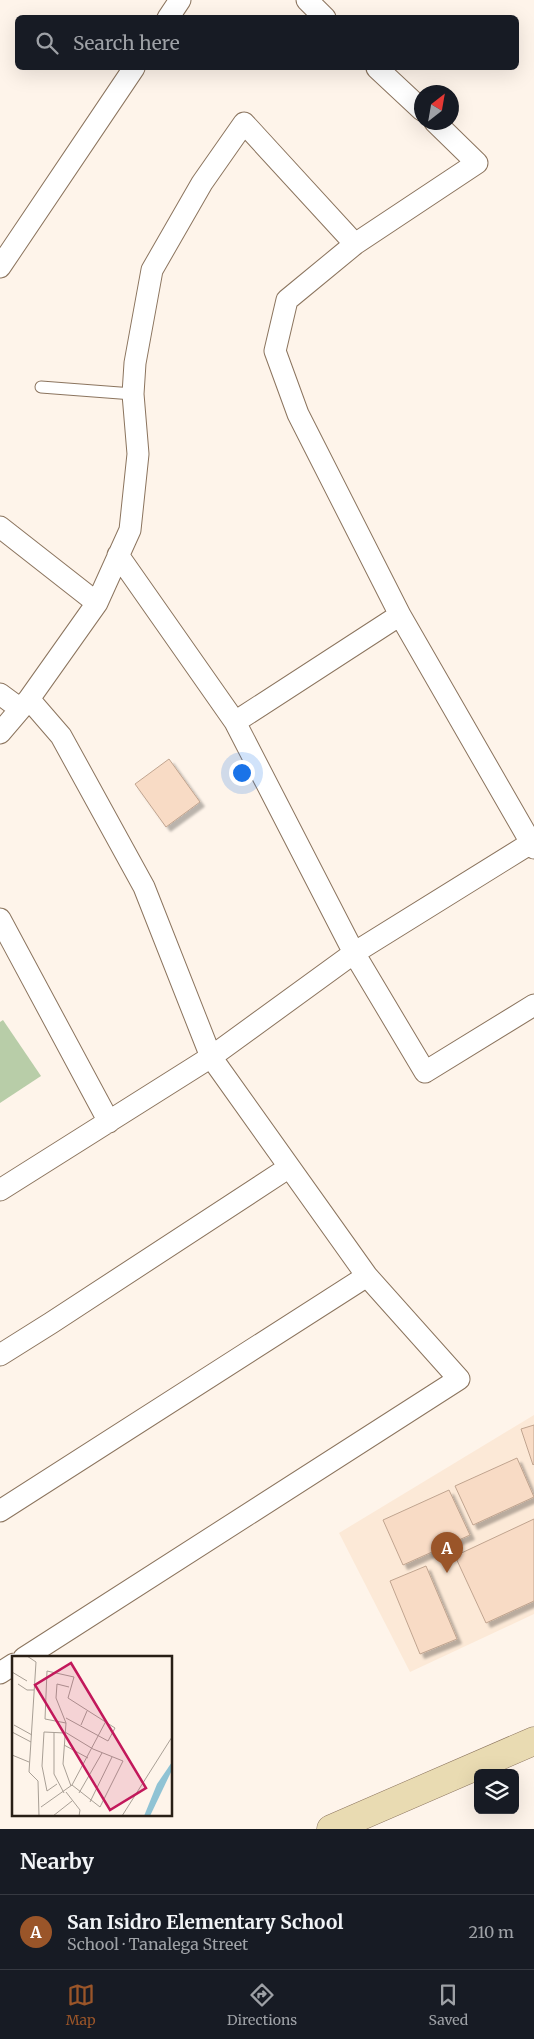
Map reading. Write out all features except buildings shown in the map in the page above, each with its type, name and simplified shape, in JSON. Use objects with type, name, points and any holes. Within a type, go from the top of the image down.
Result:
[{"type":"street","points":[[170,15],[180,0]]},
{"type":"street","points":[[307,0],[322,15]]},
{"type":"street","points":[[0,267],[133,70]]},
{"type":"street","points":[[379,70],[414,103]]},
{"type":"street","points":[[0,733],[24,704],[97,603],[130,530],[138,454],[133,394],[135,363],[152,270],[202,183],[244,123],[355,244]]},
{"type":"street","points":[[0,1190],[211,1057],[354,953],[533,845],[400,615],[298,414],[275,351],[286,300],[355,244],[477,163],[443,130]]},
{"type":"street","points":[[0,527],[97,603]]},
{"type":"street","points":[[118,555],[235,722],[354,953],[425,1072],[534,1005]]},
{"type":"street","points":[[235,722],[400,615]]},
{"type":"street","points":[[0,694],[24,704],[61,736],[144,888],[211,1057],[288,1168],[367,1276],[460,1379],[27,1656]]},
{"type":"street","points":[[0,919],[109,1122]]},
{"type":"street","points":[[0,1354],[52,1323],[288,1168]]},
{"type":"street","points":[[0,1511],[367,1276]]},
{"type":"street","points":[[0,1673],[12,1665]]},
{"type":"street","points":[[331,1829],[534,1741]]},
{"type":"lane","points":[[41,387],[133,394]]},
{"type":"shaded area","points":[[534,1415],[534,1614],[410,1672],[339,1533]]},
{"type":"green space","points":[[3,1020],[41,1076],[0,1103],[0,1022]]},
{"type":"place","name":"San Isidro Elementary School","points":[[447,1573]]}]
